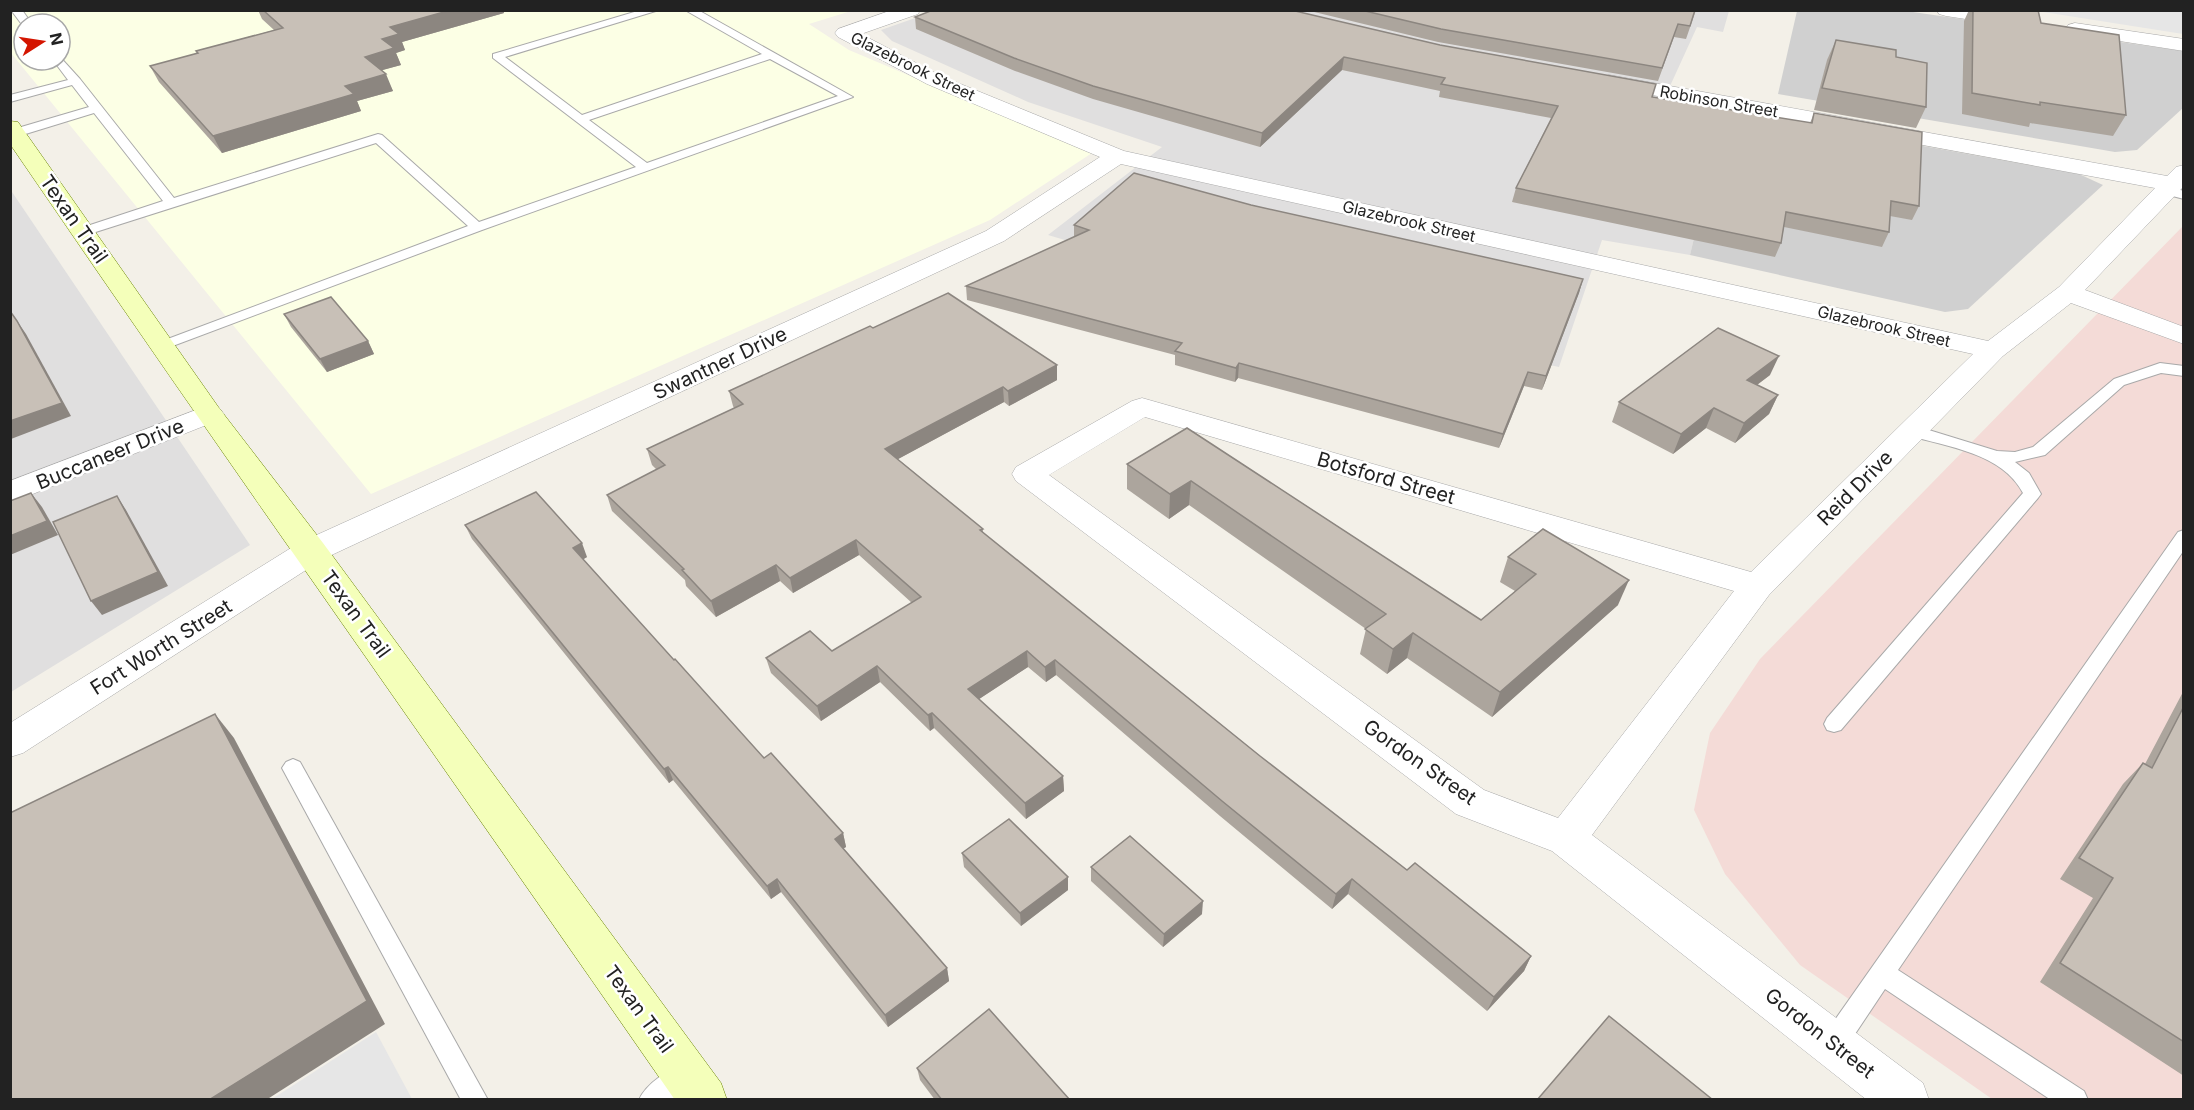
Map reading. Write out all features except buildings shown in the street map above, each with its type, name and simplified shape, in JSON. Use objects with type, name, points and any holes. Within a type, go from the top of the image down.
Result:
[{"type":"street","name":"Glazebrook Street","points":[[911,10],[845,33],[934,80],[1117,156],[1993,350]]},
{"type":"street","points":[[1946,10],[2025,22]]},
{"type":"street","points":[[2059,27],[2184,45]]},
{"type":"street","name":"Robinson Street","points":[[1589,78],[2176,185]]},
{"type":"street","name":"Texan Trail","points":[[13,130],[209,414],[311,551],[695,1087]]},
{"type":"street","name":"Swantner Drive","points":[[311,551],[995,236],[1117,156]]},
{"type":"street","name":"Reid Drive","points":[[1566,839],[1757,586],[1993,350],[2068,293],[2176,185]]},
{"type":"street","points":[[2068,293],[2184,336]]},
{"type":"street","name":"Botsford Street","points":[[1027,474],[1142,407],[1757,586]]},
{"type":"street","name":"Buccaneer Drive","points":[[10,493],[209,414]]},
{"type":"street","name":"Gordon Street","points":[[1027,474],[1470,802],[1566,839],[1834,1042],[1906,1100]]},
{"type":"street","name":"Fort Worth Street","points":[[10,742],[311,551]]},
{"type":"lane","points":[[645,168],[497,56],[654,10]]},
{"type":"lane","points":[[162,346],[477,227],[847,97],[690,10]]},
{"type":"lane","points":[[579,119],[770,54]]},
{"type":"lane","points":[[68,72],[171,203]]},
{"type":"lane","points":[[10,99],[76,81]]},
{"type":"lane","points":[[13,130],[96,109]]},
{"type":"lane","points":[[83,232],[378,138],[477,227]]},
{"type":"lane","points":[[1913,430],[1996,456],[2015,457],[2039,451],[2119,382],[2160,368],[2184,371]]},
{"type":"lane","points":[[1834,724],[2032,494],[2023,477],[1996,456]]},
{"type":"lane","points":[[1834,1042],[2184,536]]},
{"type":"lane","points":[[293,768],[476,1100]]},
{"type":"lane","points":[[1882,973],[2075,1100]]},
{"type":"lane","points":[[652,1100],[695,1087]]},
{"type":"shaded area","points":[[938,10],[1729,11],[1723,32],[1697,27],[1665,97],[1724,110],[1690,255],[1602,240],[1559,367],[1311,313],[1048,235],[1162,147],[1028,102],[892,41],[881,30]]},
{"type":"shaded area","points":[[10,11],[851,11],[809,24],[849,50],[1092,153],[990,220],[371,494],[27,72],[72,72],[72,12],[12,12],[12,54]]},
{"type":"shaded area","points":[[1797,11],[1906,11],[2183,51],[2183,108],[2137,150],[2115,152],[1778,94]]},
{"type":"shaded area","points":[[2037,11],[2183,11],[2183,34]]},
{"type":"shaded area","points":[[1724,110],[2079,174],[2103,185],[1968,309],[1945,312],[1690,255]]},
{"type":"shaded area","points":[[10,189],[250,545],[11,692],[10,692]]},
{"type":"shaded area","points":[[2183,226],[2183,1099],[1992,1099],[1800,965],[1725,874],[1694,810],[1710,733],[1760,659]]},
{"type":"shaded area","points":[[376,1032],[412,1099],[272,1099]]}]
